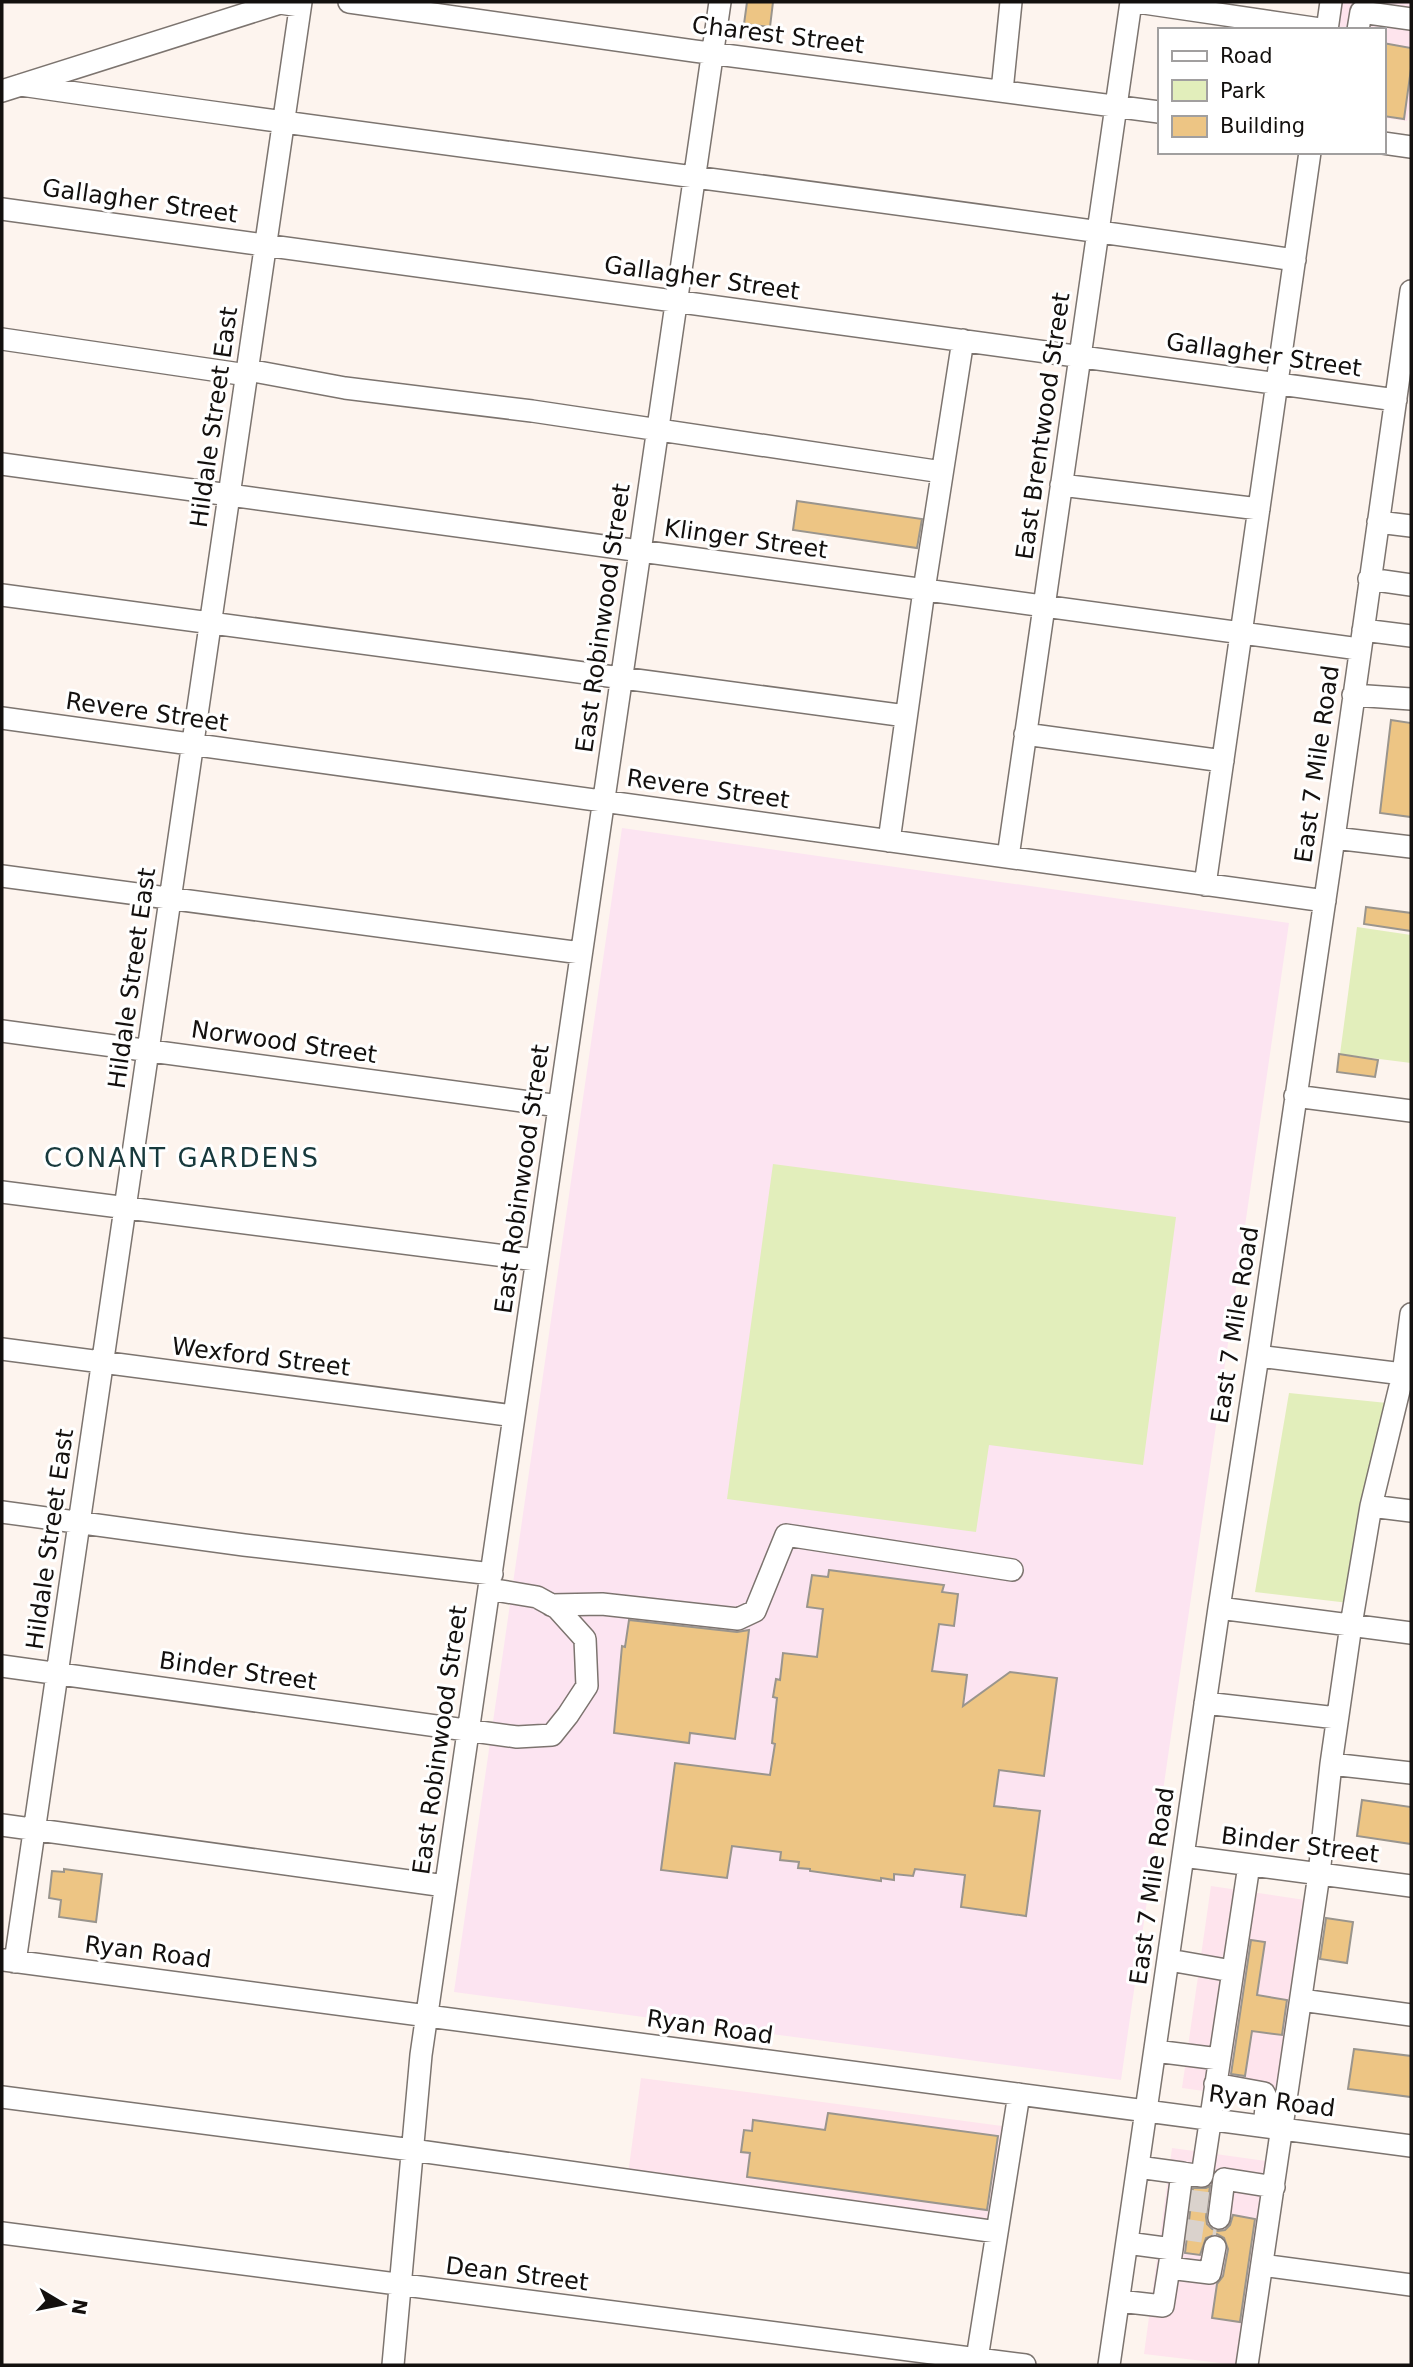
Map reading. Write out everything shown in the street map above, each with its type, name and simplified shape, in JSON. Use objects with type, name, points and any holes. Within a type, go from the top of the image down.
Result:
[{"type":"street","name":"Charest Street","points":[[356,2],[1158,112]]},
{"type":"street","name":"East Robinwood Street","points":[[393,2365],[426,2015],[720,2]]},
{"type":"street","points":[[1002,91],[1011,2]]},
{"type":"street","name":"East Brentwood Street","points":[[1008,857],[1131,2]]},
{"type":"street","points":[[1137,2],[1313,28]]},
{"type":"street","points":[[1327,28],[1331,2]]},
{"type":"street","points":[[12,88],[280,3],[301,4]]},
{"type":"street","name":"Hildale Street East","points":[[8,1961],[33,1829],[57,1673],[301,4]]},
{"type":"street","points":[[1360,15],[1411,14]]},
{"type":"street","points":[[12,88],[694,175],[1294,260]]},
{"type":"street","points":[[1385,143],[1411,147]]},
{"type":"street","points":[[1205,885],[1310,154]]},
{"type":"street","name":"Gallagher Street","points":[[2,209],[1395,400]]},
{"type":"street","name":"East 7 Mile Road","points":[[1109,2365],[1325,901],[1395,400],[1409,324],[1411,292]]},
{"type":"street","points":[[2,339],[345,388],[424,396],[942,472]]},
{"type":"street","points":[[889,841],[963,340]]},
{"type":"street","name":"Klinger Street","points":[[2,464],[1242,633],[1361,639],[1411,636]]},
{"type":"street","points":[[1061,485],[1259,509]]},
{"type":"street","points":[[1378,522],[1411,526]]},
{"type":"street","points":[[1369,579],[1411,585]]},
{"type":"street","points":[[2,595],[906,716]]},
{"type":"street","points":[[1353,695],[1411,699]]},
{"type":"street","name":"Revere Street","points":[[2,718],[1325,901]]},
{"type":"street","points":[[1025,734],[1223,761]]},
{"type":"street","points":[[1334,838],[1411,847]]},
{"type":"street","points":[[2,876],[581,953]]},
{"type":"street","name":"Norwood Street","points":[[2,1031],[559,1106]]},
{"type":"street","points":[[1295,1096],[1411,1111]]},
{"type":"street","points":[[2,1192],[536,1260]]},
{"type":"street","points":[[1273,2128],[1301,2000],[1337,1718],[1371,1506],[1407,1375],[1411,1314]]},
{"type":"street","name":"Wexford Street","points":[[2,1349],[514,1416]]},
{"type":"street","points":[[1258,1356],[1407,1375]]},
{"type":"street","points":[[1371,1506],[1411,1511]]},
{"type":"street","points":[[2,1513],[491,1582],[537,1597],[551,1605],[602,1604],[738,1619],[755,1611],[786,1535],[1012,1570]]},
{"type":"street","name":"Binder Street","points":[[2,1666],[517,1737],[552,1735],[587,1685],[585,1639],[557,1608],[551,1605]]},
{"type":"street","points":[[1219,1608],[1411,1633]]},
{"type":"street","points":[[1205,1703],[1337,1718]]},
{"type":"street","points":[[1331,1764],[1411,1773]]},
{"type":"street","points":[[2,1825],[445,1886]]},
{"type":"street","name":"Binder Street","points":[[1183,1856],[1411,1886]]},
{"type":"street","points":[[1119,2301],[1163,2306],[1183,2200],[1210,2120],[1249,1865]]},
{"type":"street","points":[[1169,1960],[1233,1971]]},
{"type":"street","name":"Ryan Road","points":[[8,1961],[1411,2146]]},
{"type":"street","points":[[1301,2000],[1411,2015]]},
{"type":"street","points":[[1155,2051],[1219,2059]]},
{"type":"street","points":[[1215,2084],[1264,2093],[1273,2128],[1274,2187],[1247,2365]]},
{"type":"street","points":[[977,2362],[1019,2094]]},
{"type":"street","points":[[2,2097],[412,2150],[997,2232]]},
{"type":"street","points":[[1138,2167],[1274,2187]]},
{"type":"street","points":[[1216,2209],[1224,2179]]},
{"type":"street","name":"Dean Street","points":[[2,2233],[977,2362],[1025,2365]]},
{"type":"street","points":[[1127,2244],[1174,2244],[1210,2273],[1214,2247]]},
{"type":"street","points":[[1262,2265],[1411,2285]]},
{"type":"shaded area","points":[[1341,2],[1411,2],[1411,96],[1407,121],[1385,118],[1385,28],[1337,28]]},
{"type":"shaded area","points":[[622,828],[1289,923],[1121,2080],[454,1992]]},
{"type":"shaded area","points":[[1211,1886],[1305,1900],[1275,2101],[1182,2088]]},
{"type":"shaded area","points":[[641,2078],[1002,2126],[989,2221],[628,2174]]},
{"type":"shaded area","points":[[1172,2148],[1266,2161],[1237,2365],[1144,2354]]},
{"type":"green space","points":[[1357,927],[1411,935],[1411,1063],[1340,1054]]},
{"type":"green space","points":[[773,1164],[1176,1217],[1143,1465],[989,1445],[976,1532],[727,1499]]},
{"type":"green space","points":[[1289,1393],[1387,1403],[1349,1603],[1255,1592]]},
{"type":"building","points":[[747,2],[773,2],[770,27],[744,24]]},
{"type":"building","points":[[1385,43],[1411,48],[1404,119],[1385,116]]},
{"type":"building","points":[[797,501],[922,519],[917,548],[793,530]]},
{"type":"building","points":[[1391,720],[1411,723],[1411,817],[1380,813]]},
{"type":"building","points":[[1366,907],[1411,913],[1411,931],[1364,924]]},
{"type":"building","points":[[1339,1054],[1378,1060],[1375,1077],[1337,1072]]},
{"type":"building","points":[[829,1570],[944,1585],[942,1592],[958,1594],[954,1626],[939,1624],[932,1671],[967,1675],[963,1706],[1010,1672],[1057,1678],[1044,1776],[999,1770],[994,1806],[1040,1811],[1026,1916],[961,1907],[965,1875],[915,1869],[913,1876],[894,1874],[894,1880],[881,1878],[881,1881],[810,1871],[798,1868],[799,1862],[780,1860],[781,1852],[732,1846],[727,1878],[661,1870],[675,1763],[770,1775],[775,1744],[772,1743],[777,1698],[773,1697],[776,1679],[780,1680],[783,1653],[817,1657],[823,1609],[807,1607],[812,1575],[828,1577]]},
{"type":"building","points":[[629,1620],[737,1632],[749,1630],[735,1739],[690,1733],[689,1743],[614,1733],[622,1646],[625,1647]]},
{"type":"building","points":[[1362,1800],[1411,1807],[1411,1844],[1357,1836]]},
{"type":"building","points":[[64,1869],[102,1874],[96,1922],[59,1917],[61,1900],[49,1898],[52,1871],[64,1872]]},
{"type":"building","points":[[1326,1918],[1353,1922],[1347,1963],[1320,1959]]},
{"type":"building","points":[[1251,1940],[1265,1942],[1257,1995],[1287,2000],[1282,2035],[1252,2031],[1245,2076],[1231,2074]]},
{"type":"building","points":[[1354,2049],[1411,2056],[1411,2097],[1348,2089]]},
{"type":"building","points":[[828,2113],[998,2136],[987,2210],[747,2177],[750,2153],[741,2152],[744,2130],[752,2131],[753,2120],[825,2130]]},
{"type":"building","points":[[1210,2186],[1206,2217],[1207,2224],[1212,2229],[1225,2230],[1233,2215],[1255,2219],[1240,2322],[1212,2318],[1217,2284],[1223,2276],[1228,2249],[1224,2238],[1217,2234],[1206,2238],[1200,2255],[1185,2253],[1193,2188]]},
{"type":"tunnel","points":[[1187,2200],[1210,2203]]},
{"type":"tunnel","points":[[1182,2229],[1216,2234]]},
{"type":"district","name":"CONANT GARDENS","points":[[182,1158]]}]
